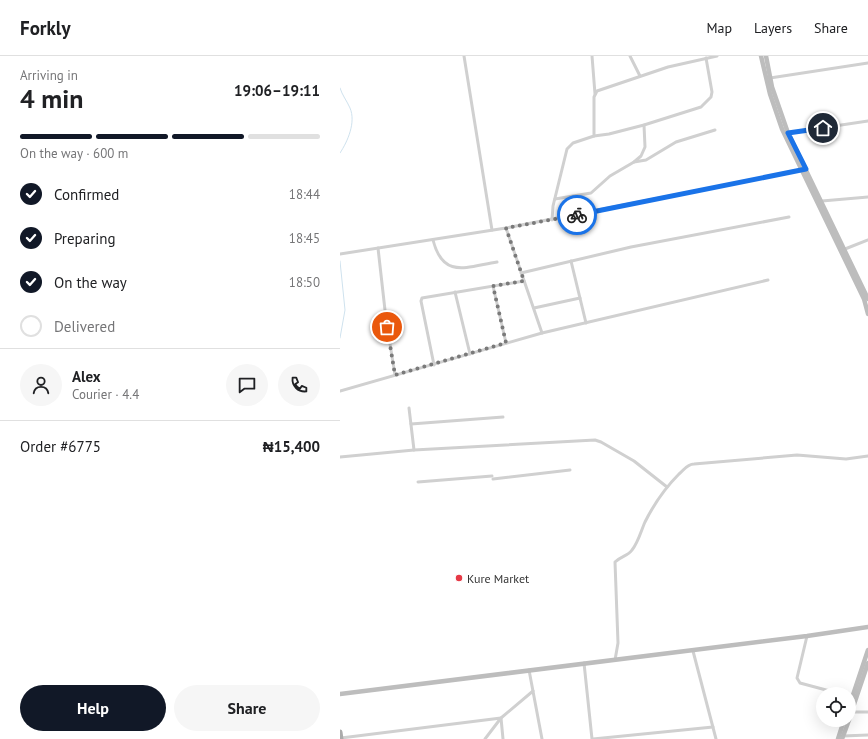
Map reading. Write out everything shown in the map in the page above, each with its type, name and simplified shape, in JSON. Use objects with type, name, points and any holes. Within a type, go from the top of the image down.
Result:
[{"type":"main road","points":[[761,56],[776,113],[864,299],[868,314]]},
{"type":"main road","points":[[766,56],[770,78],[788,133],[804,170],[822,201],[868,299]]},
{"type":"main road","points":[[340,694],[692,651],[868,627]]},
{"type":"main road","points":[[855,687],[868,650]]},
{"type":"main road","points":[[856,698],[868,664]]},
{"type":"main road","points":[[838,739],[842,727]]},
{"type":"main road","points":[[843,738],[847,727]]},
{"type":"main road","points":[[340,732],[341,739]]},
{"type":"street","points":[[464,56],[492,230]]},
{"type":"street","points":[[592,56],[595,94],[594,136]]},
{"type":"street","points":[[630,56],[640,76]]},
{"type":"street","points":[[595,94],[600,90],[668,67],[716,56]]},
{"type":"street","points":[[552,220],[552,210],[567,149],[573,143],[594,136],[609,134],[644,125],[701,107],[711,97],[712,92],[706,58]]},
{"type":"street","points":[[770,78],[868,63]]},
{"type":"street","points":[[788,133],[868,121]]},
{"type":"street","points":[[555,199],[591,193],[610,176],[634,162],[641,156],[645,147],[644,125]]},
{"type":"street","points":[[634,162],[646,160],[676,142],[715,130]]},
{"type":"street","points":[[340,254],[552,220],[804,170]]},
{"type":"street","points":[[822,201],[868,197]]},
{"type":"street","points":[[521,273],[632,248],[789,217]]},
{"type":"street","points":[[506,228],[542,333]]},
{"type":"street","points":[[433,240],[437,254],[447,265],[453,268],[497,262]]},
{"type":"street","points":[[845,249],[868,240]]},
{"type":"street","points":[[378,248],[386,319],[395,375]]},
{"type":"street","points":[[571,261],[586,323]]},
{"type":"street","points":[[340,391],[542,333],[768,280]]},
{"type":"street","points":[[434,365],[421,301],[424,298],[524,281]]},
{"type":"street","points":[[493,286],[506,343]]},
{"type":"street","points":[[455,292],[470,354]]},
{"type":"street","points":[[534,308],[580,298]]},
{"type":"street","points":[[409,408],[414,450]]},
{"type":"street","points":[[411,424],[503,417]]},
{"type":"street","points":[[340,457],[414,450],[595,440],[634,461],[667,487]]},
{"type":"street","points":[[615,660],[618,638],[614,565],[619,558],[627,555],[633,550],[646,522],[667,487],[690,464],[797,455],[846,459],[868,456]]},
{"type":"street","points":[[418,482],[570,470]]},
{"type":"street","points":[[807,636],[797,678],[800,683],[816,687]]},
{"type":"street","points":[[692,651],[716,739]]},
{"type":"street","points":[[584,663],[593,739],[713,727]]},
{"type":"street","points":[[529,670],[542,739]]},
{"type":"street","points":[[485,739],[501,718],[533,691]]},
{"type":"street","points":[[856,712],[868,712]]},
{"type":"street","points":[[341,739],[501,718]]},
{"type":"street","points":[[501,718],[503,739]]},
{"type":"street","points":[[650,734],[650,739]]},
{"type":"street","points":[[843,738],[868,735]]},
{"type":"waterway","points":[[340,88],[352,113],[352,125],[346,143],[340,153]]},
{"type":"waterway","points":[[340,261],[345,310],[340,338]]},
{"type":"way so far","points":[[387,327],[395,375],[506,343],[493,286],[524,281],[506,228],[577,215]]},
{"type":"place","name":"Kure Market","points":[[459,578]]},
{"type":"route","points":[[577,215],[806,169],[788,133],[823,128]]}]
